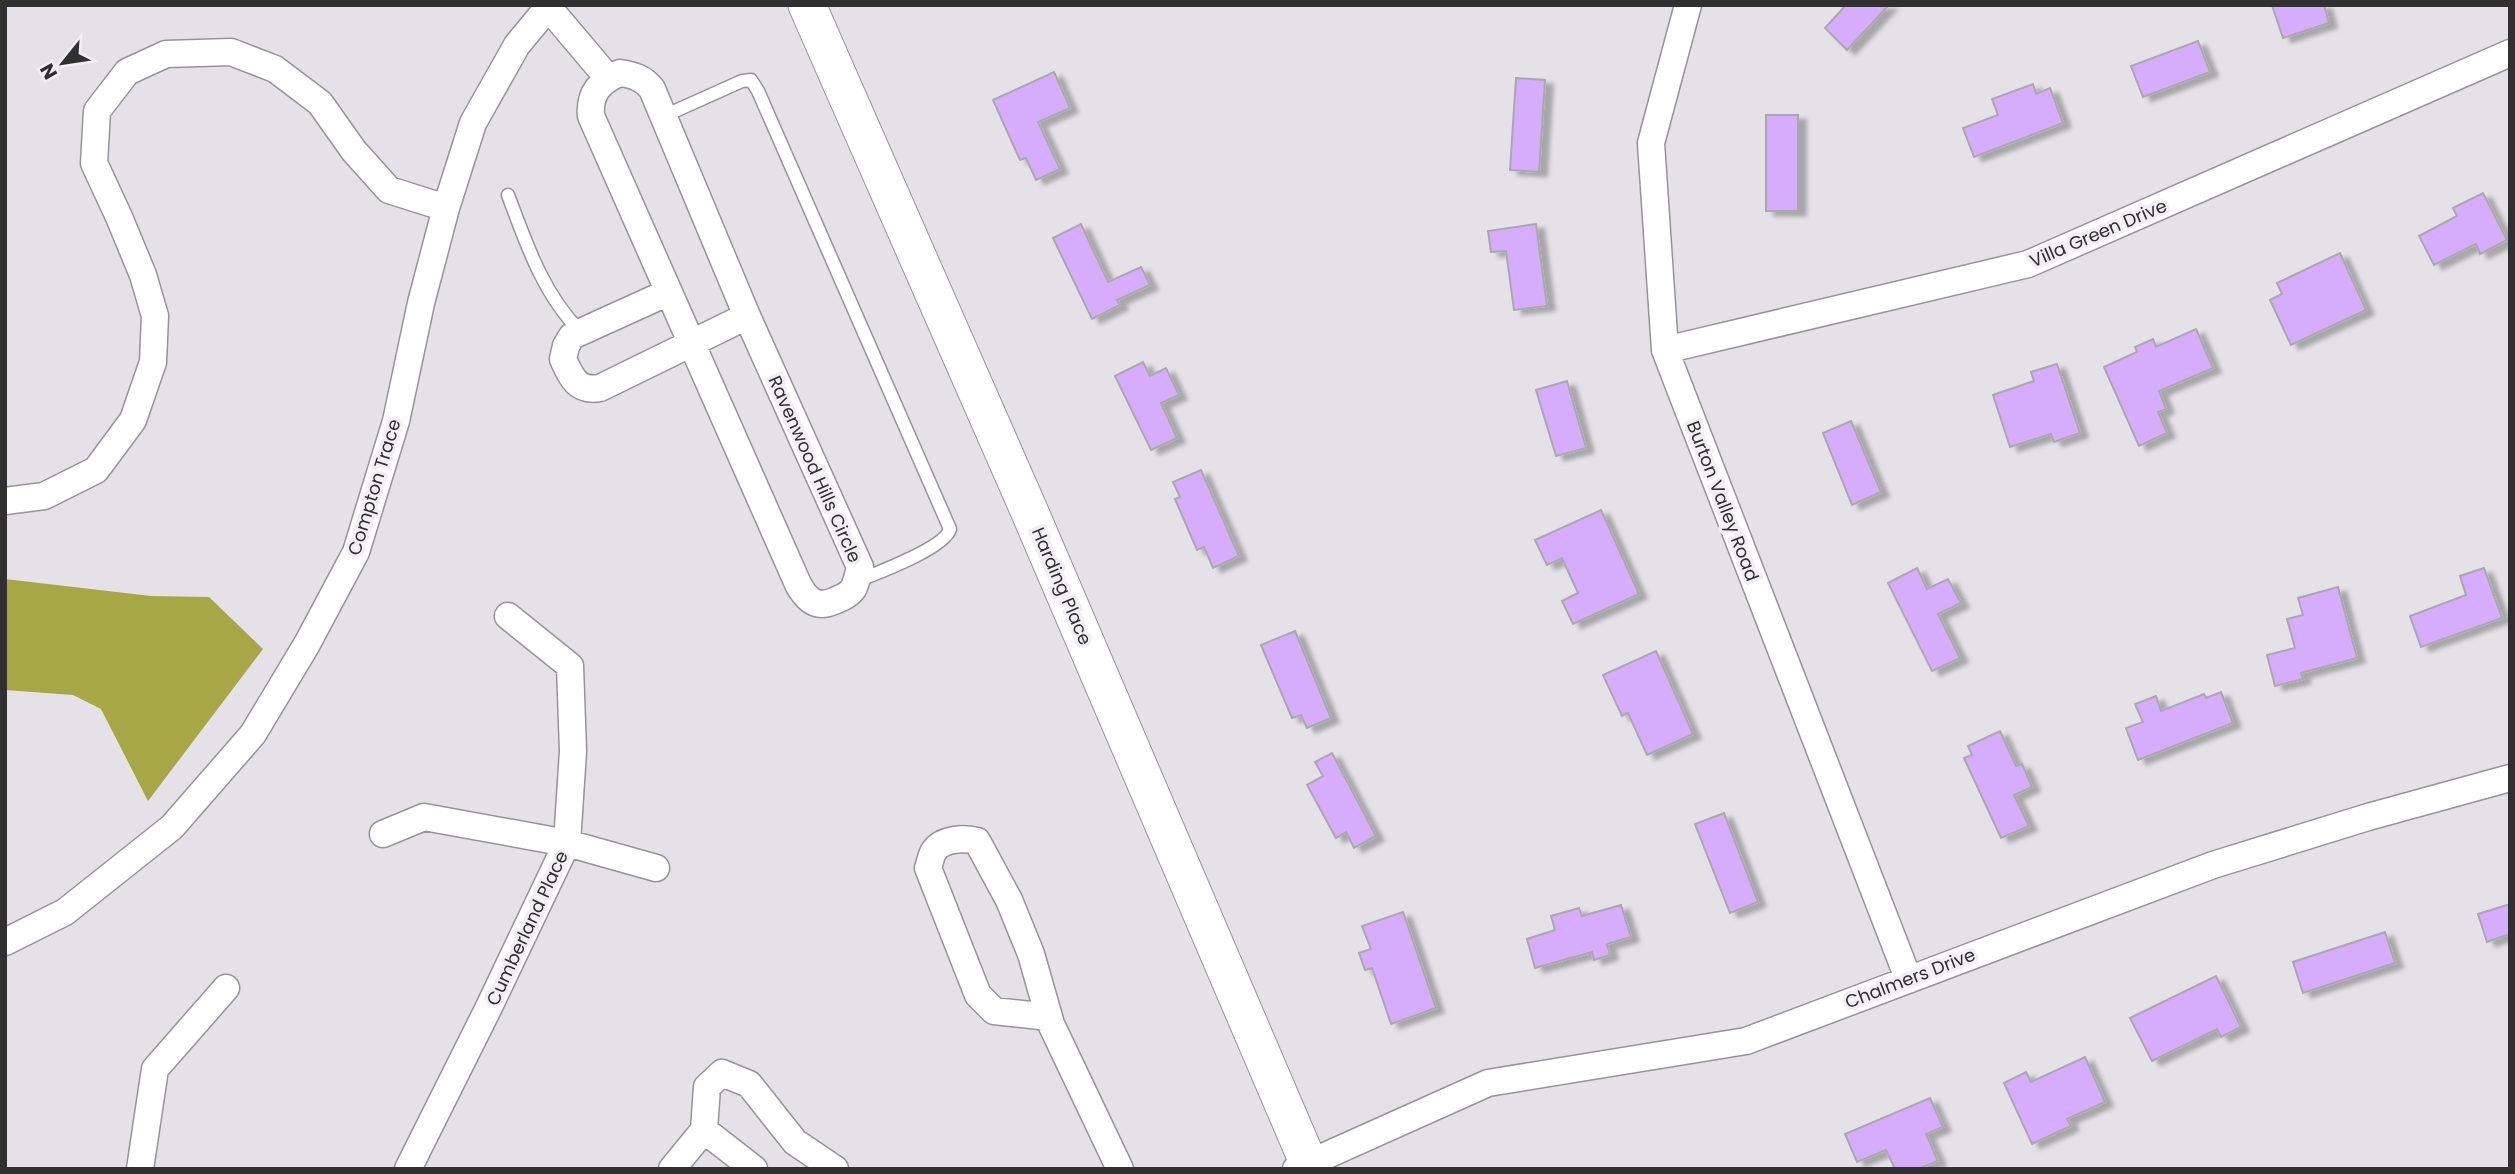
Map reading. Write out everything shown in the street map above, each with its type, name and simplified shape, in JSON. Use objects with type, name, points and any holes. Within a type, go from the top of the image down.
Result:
[{"type":"main road","name":"Harding Place","points":[[807,5],[1028,508],[1305,1166]]},
{"type":"street","name":"Burton Valley Road","points":[[1688,5],[1651,143],[1665,350],[1908,978]]},
{"type":"street","points":[[549,6],[608,78]]},
{"type":"street","name":"Compton Trace","points":[[5,942],[65,912],[172,827],[253,734],[307,644],[356,552],[396,421],[421,303],[446,208],[473,123],[517,45],[549,6]]},
{"type":"street","points":[[5,501],[44,496],[96,470],[134,420],[153,362],[155,316],[143,275],[93,163],[97,111],[127,72],[166,54],[232,52],[275,69],[320,103],[354,151],[389,190],[446,208]]},
{"type":"street","name":"Villa Green Drive","points":[[1665,350],[2028,264],[2510,53]]},
{"type":"street","name":"Ravenwood Hills Circle","points":[[620,73],[645,80],[664,116],[747,316],[860,567],[852,591],[827,604],[816,604],[804,597],[591,116],[590,104],[599,85],[620,73]]},
{"type":"street","points":[[669,292],[572,336],[565,346],[563,359],[578,385],[589,390],[600,388],[747,316]]},
{"type":"street","name":"Cumberland Place","points":[[408,1169],[567,843],[573,751],[570,666],[508,616]]},
{"type":"street","name":"Chalmers Drive","points":[[1305,1166],[1488,1083],[1746,1041],[2213,865],[2379,814],[2510,778]]},
{"type":"street","points":[[383,834],[424,817],[567,843],[656,868]]},
{"type":"street","points":[[1049,1017],[994,1011],[978,995],[928,868],[934,851],[946,842],[964,838],[977,841],[1014,911],[1031,954],[1049,1017],[1120,1169]]},
{"type":"street","points":[[140,1169],[155,1069],[226,988]]},
{"type":"street","points":[[672,1169],[704,1130],[707,1087],[722,1073],[749,1084],[795,1142],[835,1169]]},
{"type":"street","points":[[704,1130],[754,1169]]},
{"type":"lane","points":[[664,116],[742,81],[751,80],[950,528],[948,535],[941,541],[857,581]]},
{"type":"lane","points":[[508,195],[531,255],[557,305],[580,331]]},
{"type":"shaded area","points":[[5,579],[151,596],[209,597],[263,649],[148,801],[101,709],[73,695],[5,690]]},
{"type":"building","points":[[1846,5],[1889,5],[1847,50],[1825,28]]},
{"type":"building","points":[[2272,5],[2324,5],[2329,23],[2283,38]]},
{"type":"building","points":[[2198,41],[2210,72],[2143,97],[2131,66]]},
{"type":"building","points":[[1054,72],[1070,108],[1038,122],[1060,169],[1036,180],[1026,158],[1020,160],[993,100]]},
{"type":"building","points":[[1516,78],[1545,80],[1539,172],[1510,170]]},
{"type":"building","points":[[2033,84],[2036,94],[2050,88],[2063,123],[1974,157],[1963,128],[1998,115],[1992,99]]},
{"type":"building","points":[[1766,115],[1798,115],[1798,211],[1766,211]]},
{"type":"building","points":[[2483,193],[2507,240],[2480,254],[2476,244],[2434,265],[2419,236],[2457,216],[2453,208]]},
{"type":"building","points":[[1081,224],[1108,282],[1141,267],[1150,285],[1117,300],[1120,305],[1092,319],[1053,238]]},
{"type":"building","points":[[1536,224],[1547,306],[1514,310],[1506,251],[1491,252],[1488,231]]},
{"type":"building","points":[[2340,253],[2366,310],[2291,345],[2270,300],[2282,294],[2277,283]]},
{"type":"building","points":[[2196,329],[2213,368],[2159,391],[2166,409],[2158,412],[2167,433],[2139,446],[2104,367],[2137,352],[2135,347],[2153,339],[2156,347]]},
{"type":"building","points":[[1143,362],[1150,376],[1166,368],[1179,395],[1161,403],[1177,438],[1151,450],[1115,376]]},
{"type":"building","points":[[2057,364],[2080,433],[2054,442],[2051,434],[2010,447],[1993,395],[2034,381],[2031,372]]},
{"type":"building","points":[[1567,381],[1586,448],[1556,456],[1536,390]]},
{"type":"building","points":[[1851,421],[1881,492],[1852,505],[1823,433]]},
{"type":"building","points":[[1201,470],[1239,556],[1213,568],[1204,547],[1197,550],[1175,499],[1180,497],[1173,482]]},
{"type":"building","points":[[1601,510],[1639,594],[1573,624],[1562,601],[1578,593],[1562,558],[1547,565],[1535,540]]},
{"type":"building","points":[[1917,568],[1927,589],[1948,579],[1961,603],[1938,614],[1960,658],[1932,671],[1888,583]]},
{"type":"building","points":[[2484,568],[2502,618],[2421,647],[2410,616],[2466,595],[2460,576]]},
{"type":"building","points":[[2338,587],[2357,658],[2301,673],[2303,679],[2275,686],[2267,655],[2295,648],[2287,619],[2303,615],[2298,598]]},
{"type":"building","points":[[1295,631],[1331,718],[1307,728],[1301,715],[1292,718],[1261,645]]},
{"type":"building","points":[[1656,651],[1693,734],[1647,755],[1628,713],[1622,716],[1603,675]]},
{"type":"building","points":[[2221,692],[2233,723],[2138,760],[2126,728],[2143,722],[2135,704],[2156,696],[2161,711],[2204,694],[2206,698]]},
{"type":"building","points":[[2000,731],[2016,766],[2022,764],[2032,787],[2014,795],[2029,826],[2001,838],[1964,758],[1972,755],[1968,746]]},
{"type":"building","points":[[1332,753],[1376,836],[1354,848],[1346,832],[1336,838],[1307,785],[1323,776],[1315,762]]},
{"type":"building","points":[[1724,813],[1758,902],[1730,913],[1695,824]]},
{"type":"building","points":[[2510,904],[2510,934],[2487,942],[2478,914]]},
{"type":"building","points":[[1621,905],[1631,937],[1607,944],[1610,955],[1594,960],[1592,952],[1535,968],[1527,939],[1555,930],[1551,916],[1579,908],[1582,916]]},
{"type":"building","points":[[1403,912],[1436,1008],[1391,1024],[1372,968],[1365,970],[1359,953],[1371,949],[1362,926]]},
{"type":"building","points":[[2385,932],[2395,963],[2303,993],[2293,962]]},
{"type":"building","points":[[2216,976],[2241,1027],[2221,1037],[2217,1029],[2152,1061],[2130,1018]]},
{"type":"building","points":[[2085,1057],[2105,1102],[2067,1119],[2071,1126],[2032,1144],[2004,1083],[2026,1072],[2031,1082]]},
{"type":"building","points":[[1930,1098],[1943,1127],[1926,1134],[1938,1161],[1918,1169],[1895,1169],[1886,1150],[1857,1162],[1845,1134]]}]
